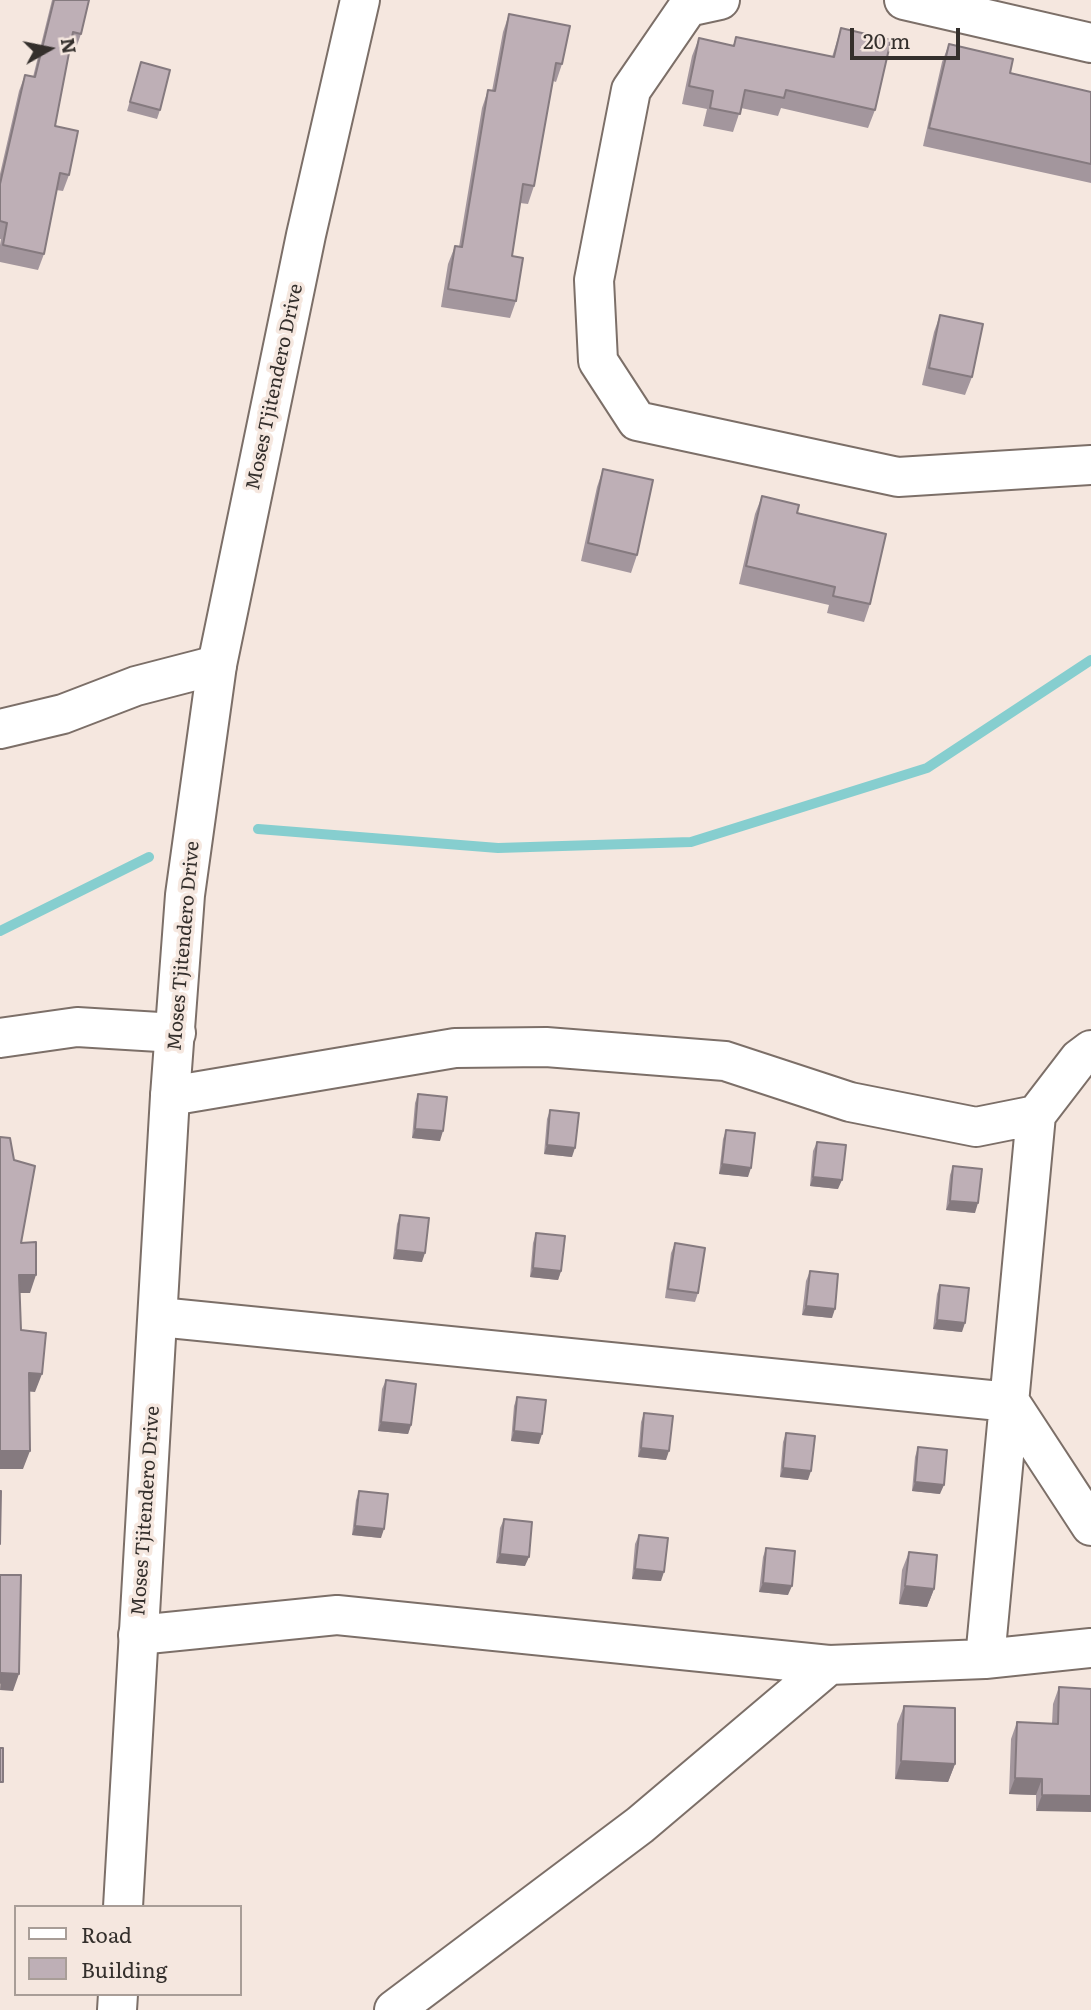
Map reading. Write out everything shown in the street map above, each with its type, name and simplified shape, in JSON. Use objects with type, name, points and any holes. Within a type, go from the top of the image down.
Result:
[{"type":"street","name":"Moses Tjitendero Drive","points":[[123,1905],[170,1096],[185,895],[217,665],[306,235],[360,0]]},
{"type":"street","points":[[720,0],[688,7],[631,90],[596,267],[594,280],[598,361],[637,421],[898,477],[1091,465]]},
{"type":"street","points":[[904,0],[1091,43]]},
{"type":"street","points":[[0,729],[63,714],[136,686],[217,665]]},
{"type":"street","points":[[0,1038],[77,1027],[176,1033]]},
{"type":"street","points":[[170,1096],[455,1048],[546,1047],[725,1061],[850,1102],[976,1126],[1037,1115]]},
{"type":"street","points":[[985,1659],[1037,1115],[1079,1059],[1091,1050]]},
{"type":"street","points":[[159,1317],[1010,1402]]},
{"type":"street","points":[[1010,1402],[1091,1527]]},
{"type":"street","points":[[138,1635],[337,1615],[829,1665],[985,1659],[1091,1648]]},
{"type":"street","points":[[394,2010],[640,1825],[829,1665]]},
{"type":"building","points":[[54,0],[89,0],[81,34],[73,32],[55,126],[78,131],[69,175],[60,173],[44,254],[3,245],[7,223],[0,221],[0,184],[25,75],[35,77]]},
{"type":"building","points":[[509,14],[570,26],[562,64],[556,63],[534,186],[523,184],[512,256],[523,258],[516,301],[448,289],[455,246],[462,247],[488,90],[495,91]]},
{"type":"building","points":[[841,28],[891,40],[875,110],[786,90],[784,98],[745,90],[740,114],[710,108],[713,91],[689,86],[699,38],[734,46],[736,37],[834,57]]},
{"type":"building","points":[[949,44],[1013,59],[1010,73],[1091,92],[1091,164],[929,128]]},
{"type":"building","points":[[141,62],[170,70],[160,110],[130,102]]},
{"type":"building","points":[[940,315],[983,324],[972,377],[929,368]]},
{"type":"building","points":[[603,469],[653,480],[637,555],[588,543]]},
{"type":"building","points":[[762,496],[799,505],[797,513],[886,534],[870,604],[833,596],[835,587],[746,566]]},
{"type":"building","points":[[418,1094],[447,1097],[443,1131],[415,1129]]},
{"type":"building","points":[[550,1110],[579,1113],[575,1148],[547,1145]]},
{"type":"building","points":[[726,1130],[755,1133],[751,1168],[722,1164]]},
{"type":"building","points":[[0,1137],[10,1138],[14,1160],[35,1166],[21,1243],[36,1242],[36,1275],[19,1275],[21,1330],[46,1333],[42,1374],[29,1373],[30,1451],[0,1451]]},
{"type":"building","points":[[817,1142],[846,1145],[842,1180],[813,1177]]},
{"type":"building","points":[[953,1166],[982,1169],[978,1203],[950,1201]]},
{"type":"building","points":[[400,1215],[429,1218],[425,1253],[396,1250]]},
{"type":"building","points":[[536,1233],[565,1236],[561,1271],[533,1268]]},
{"type":"building","points":[[675,1243],[705,1248],[698,1293],[668,1289]]},
{"type":"building","points":[[810,1271],[838,1274],[835,1309],[806,1306]]},
{"type":"building","points":[[940,1285],[969,1288],[965,1323],[937,1320]]},
{"type":"building","points":[[386,1380],[416,1384],[411,1425],[381,1422]]},
{"type":"building","points":[[517,1397],[546,1400],[542,1434],[514,1431]]},
{"type":"building","points":[[644,1413],[673,1416],[669,1451],[641,1448]]},
{"type":"building","points":[[786,1433],[815,1436],[811,1471],[783,1468]]},
{"type":"building","points":[[918,1447],[947,1450],[944,1485],[915,1482]]},
{"type":"building","points":[[359,1491],[388,1494],[384,1529],[355,1526]]},
{"type":"building","points":[[504,1519],[532,1522],[529,1557],[500,1554]]},
{"type":"building","points":[[639,1535],[668,1538],[664,1572],[635,1569]]},
{"type":"building","points":[[766,1548],[795,1551],[792,1586],[763,1583]]},
{"type":"building","points":[[909,1552],[937,1555],[934,1589],[905,1586]]},
{"type":"building","points":[[0,1575],[21,1575],[19,1674],[1,1673],[0,1683]]},
{"type":"building","points":[[1059,1687],[1091,1689],[1091,1796],[1042,1795],[1042,1779],[1015,1778],[1017,1722],[1058,1724]]},
{"type":"building","points":[[904,1706],[955,1708],[955,1764],[901,1761]]},
{"type":"building","points":[[0,1748],[3,1748],[3,1782],[0,1782]]},
{"type":"waterway","points":[[258,829],[498,848],[691,842],[927,768],[1091,660]]},
{"type":"waterway","points":[[0,931],[149,857]]}]
